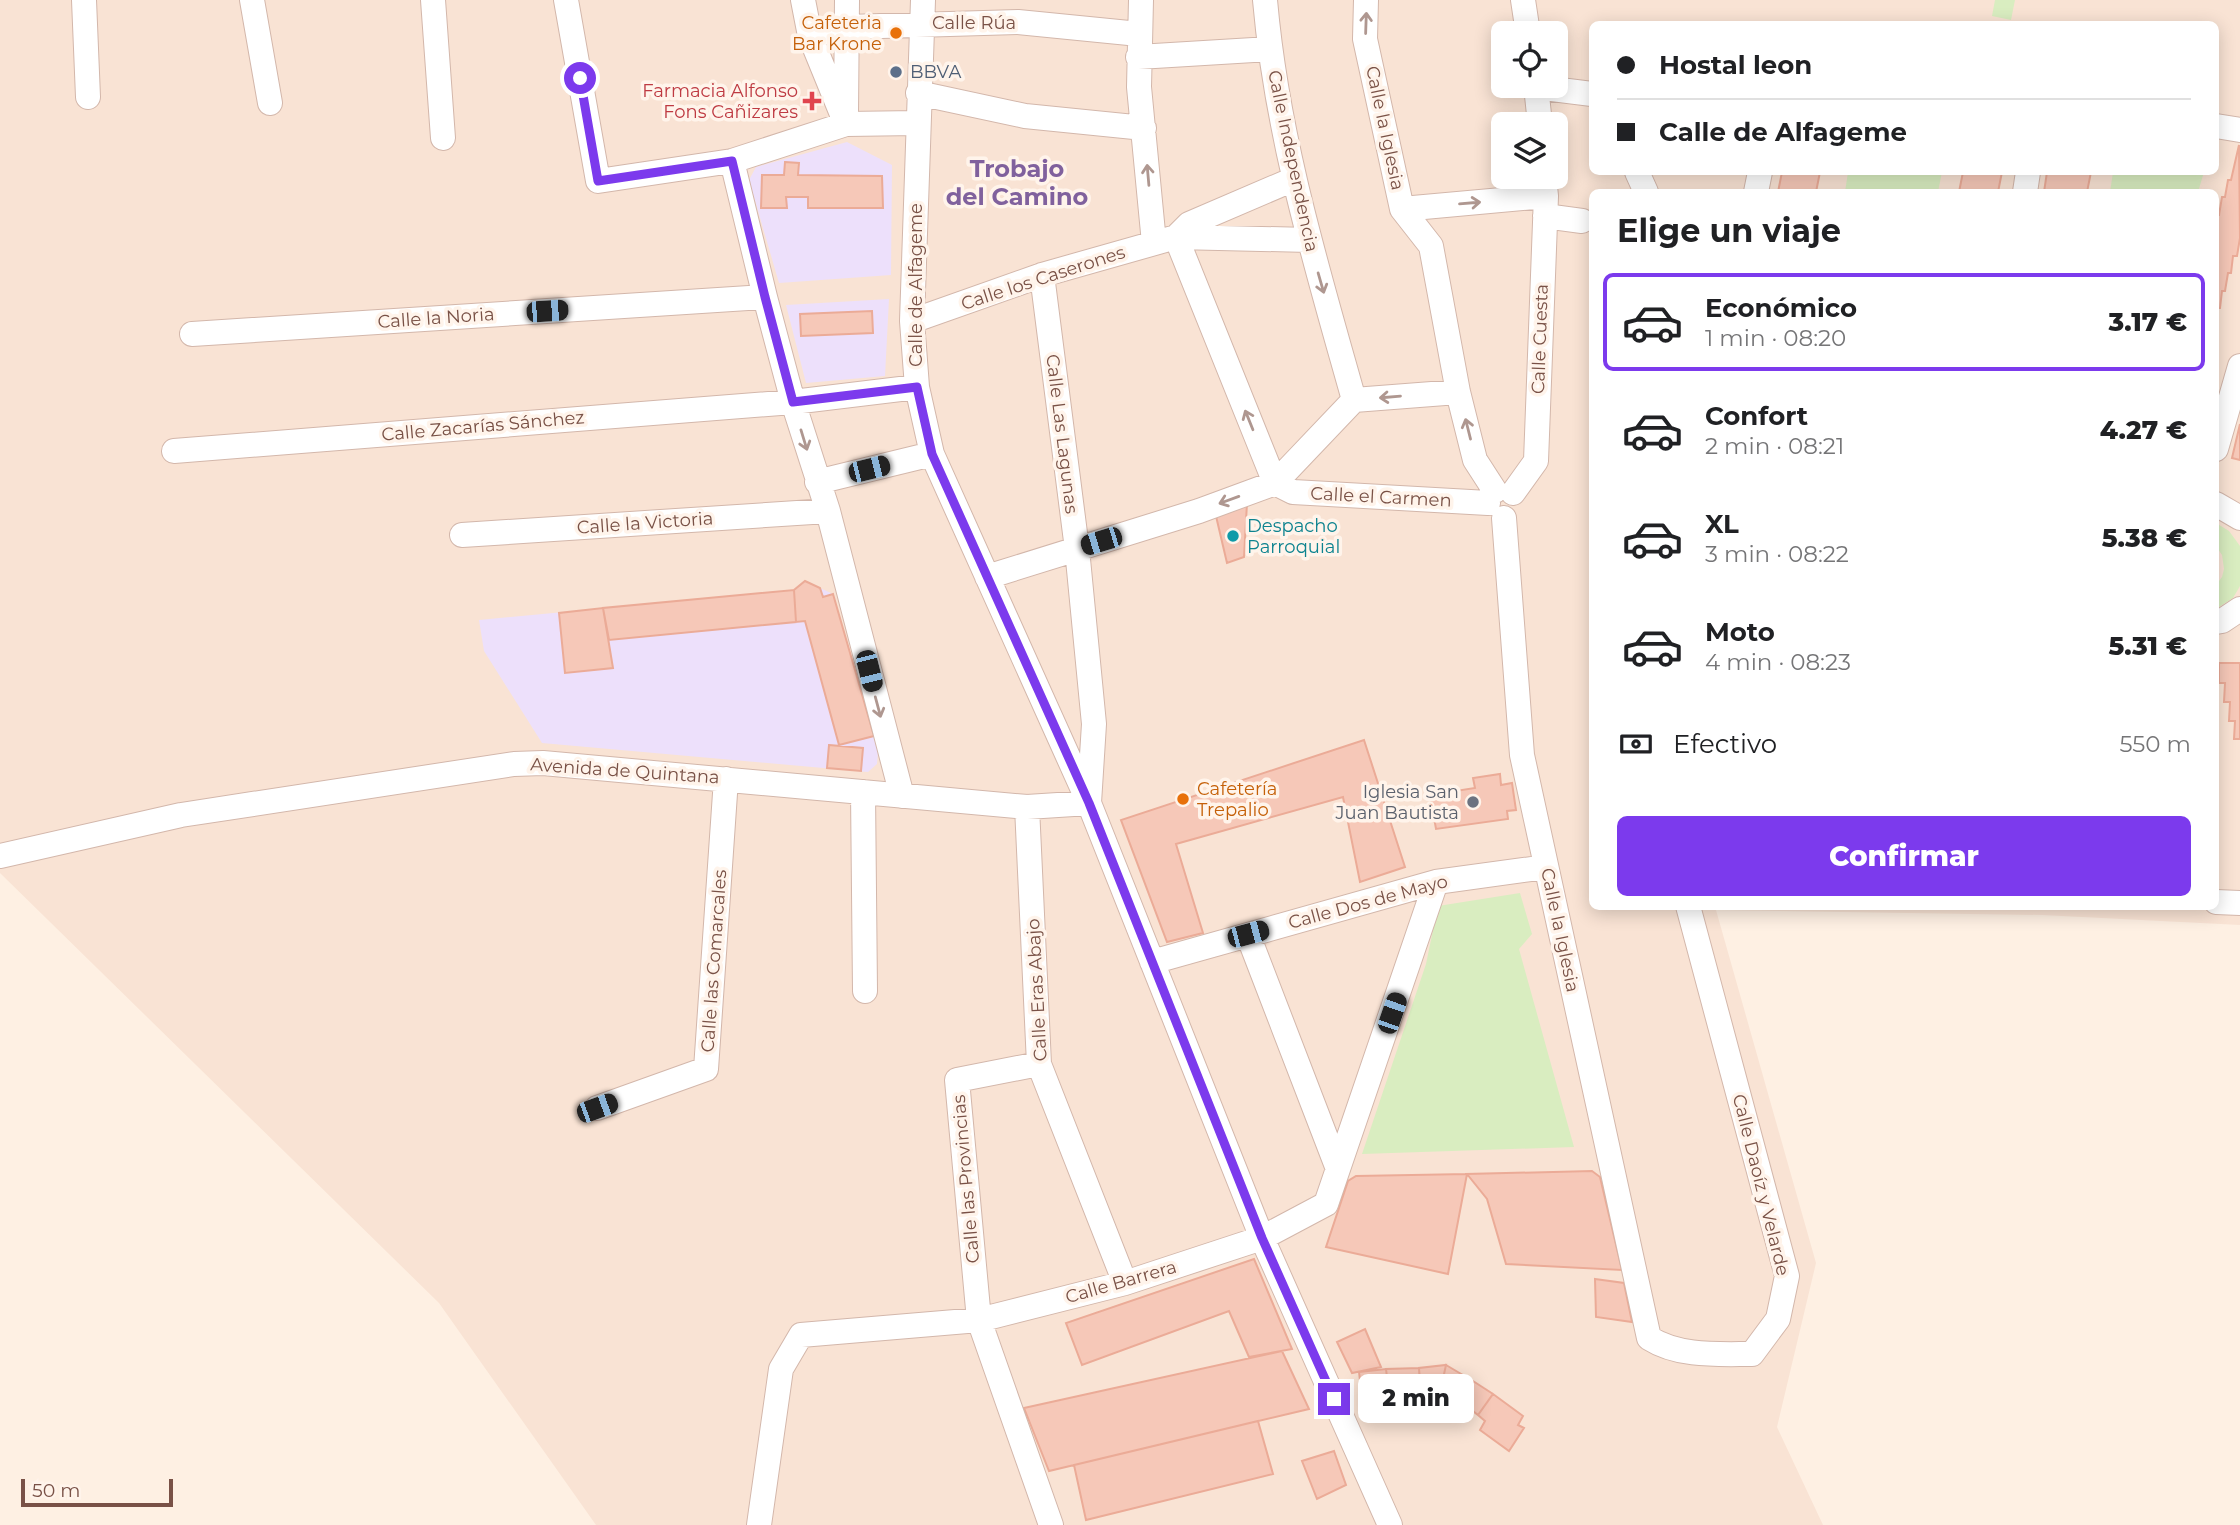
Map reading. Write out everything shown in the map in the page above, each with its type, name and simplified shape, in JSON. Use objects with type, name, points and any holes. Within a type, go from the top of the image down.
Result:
[{"type":"street","points":[[84,0],[88,97]]},
{"type":"street","points":[[252,0],[270,103]]},
{"type":"street","points":[[433,0],[443,138]]},
{"type":"street","points":[[566,0],[598,181],[732,161],[846,124],[917,123]]},
{"type":"street","points":[[803,0],[810,36],[846,124]]},
{"type":"street","points":[[846,124],[847,0]]},
{"type":"street","points":[[1141,0],[1139,87],[1165,240],[1275,483]]},
{"type":"street","name":"Calle Independencia","points":[[1265,0],[1269,49],[1294,180],[1354,400]]},
{"type":"street","name":"Calle la Iglesia","points":[[1366,0],[1365,39],[1402,209],[1431,246]]},
{"type":"street","points":[[1522,0],[1526,21]]},
{"type":"street","name":"Calle Rúa","points":[[810,36],[923,12],[1018,22],[1139,46],[1269,49]]},
{"type":"street","name":"Calle de Alfageme","points":[[923,12],[918,93],[912,321],[917,387],[932,454],[1089,803],[1262,1238],[1390,1525]]},
{"type":"street","points":[[1568,91],[1589,94]]},
{"type":"street","points":[[918,93],[1025,116],[1144,128]]},
{"type":"street","points":[[2219,126],[2240,130]]},
{"type":"street","points":[[732,161],[793,402],[828,511],[902,796]]},
{"type":"street","points":[[1165,240],[1189,224],[1294,180]]},
{"type":"street","points":[[1402,209],[1545,196],[1582,221]]},
{"type":"street","name":"Calle Cuesta","points":[[1500,501],[1536,461],[1545,196]]},
{"type":"street","name":"Calle la Iglesia","points":[[1435,206],[1431,246],[1458,392],[1475,460],[1500,501],[1522,755],[1649,1338]]},
{"type":"street","points":[[1165,240],[1309,240]]},
{"type":"street","name":"Calle los Caserones","points":[[912,321],[1042,275],[1165,240]]},
{"type":"street","name":"Calle Las Lagunas","points":[[1042,275],[1077,549],[1094,724],[1089,803]]},
{"type":"street","name":"Calle la Noria","points":[[192,334],[765,297]]},
{"type":"street","points":[[2219,439],[2240,366]]},
{"type":"street","name":"Calle Zacarías Sánchez","points":[[174,451],[793,402],[917,387]]},
{"type":"street","points":[[988,576],[1199,511],[1275,483],[1354,400],[1458,392]]},
{"type":"street","points":[[817,482],[932,454]]},
{"type":"street","name":"Calle el Carmen","points":[[1275,483],[1293,492],[1500,501]]},
{"type":"street","points":[[2219,506],[2240,518]]},
{"type":"street","name":"Calle la Victoria","points":[[462,535],[828,511]]},
{"type":"street","points":[[2219,622],[2240,609]]},
{"type":"street","name":"Avenida de Quintana","points":[[0,856],[181,815],[514,764],[543,763],[1027,807],[1089,803]]},
{"type":"street","name":"Calle las Comarcales","points":[[597,1108],[706,1069],[726,779]]},
{"type":"street","points":[[863,792],[865,991]]},
{"type":"street","name":"Calle Eras Abajo","points":[[1027,807],[1039,1064],[1125,1283]]},
{"type":"street","name":"Calle Dos de Mayo","points":[[1152,962],[1436,882],[1546,867]]},
{"type":"street","name":"Calle Barrera","points":[[759,1525],[781,1369],[801,1335],[979,1320],[1125,1283],[1262,1238],[1326,1204],[1436,882]]},
{"type":"street","points":[[2219,902],[2240,903]]},
{"type":"street","name":"Calle Daoíz y Velarde","points":[[1649,1338],[1661,1345],[1704,1355],[1752,1354],[1778,1319],[1787,1276],[1689,910]]},
{"type":"street","points":[[1248,934],[1338,1169]]},
{"type":"street","name":"Calle las Provincias","points":[[979,1320],[957,1080],[1039,1064]]},
{"type":"street","points":[[979,1320],[1051,1525]]},
{"type":"shaded area","points":[[0,0],[2240,0],[2240,424],[2232,458],[2240,460],[2240,925],[2042,915],[1716,910],[1816,1263],[1777,1427],[1823,1525],[596,1525],[439,1303],[0,873]]},
{"type":"shaded area","points":[[847,142],[892,165],[891,275],[779,283],[749,180],[756,167]]},
{"type":"shaded area","points":[[889,299],[885,376],[806,383],[786,305]]},
{"type":"shaded area","points":[[805,581],[833,594],[878,752],[877,764],[868,772],[542,743],[484,651],[479,620],[799,590]]},
{"type":"green space","points":[[1995,0],[2015,0],[2011,20],[1992,16]]},
{"type":"green space","points":[[1848,175],[1941,175],[1939,189],[1845,189]]},
{"type":"green space","points":[[2113,175],[2203,175],[2199,189],[2110,189]]},
{"type":"green space","points":[[2219,525],[2229,531],[2240,546],[2240,586],[2233,598],[2219,607],[2219,581],[2224,569],[2219,550]]},
{"type":"green space","points":[[1520,893],[1532,934],[1519,949],[1574,1147],[1362,1154],[1426,964],[1438,906]]},
{"type":"building","points":[[2239,145],[2240,238],[2237,256],[2233,256],[2231,273],[2228,273],[2225,291],[2222,291],[2220,308],[2219,215]]},
{"type":"building","points":[[785,162],[799,163],[798,175],[882,176],[883,208],[808,208],[808,197],[786,197],[787,208],[761,208],[762,175],[784,175]]},
{"type":"building","points":[[1781,175],[1819,175],[1817,189],[1779,189]]},
{"type":"building","points":[[1962,175],[2001,175],[1999,189],[1960,189]]},
{"type":"building","points":[[2047,175],[2090,175],[2088,189],[2044,189]]},
{"type":"building","points":[[872,311],[873,333],[801,336],[800,314]]},
{"type":"building","points":[[2240,424],[2240,460],[2232,458]]},
{"type":"building","name":"Despacho Parroquial","points":[[1247,503],[1244,557],[1227,563],[1216,516]]},
{"type":"building","points":[[805,581],[820,588],[823,597],[833,594],[874,736],[839,745],[805,621],[796,622],[794,590]]},
{"type":"building","points":[[794,590],[796,622],[609,640],[603,608]]},
{"type":"building","points":[[603,608],[613,668],[565,673],[559,613]]},
{"type":"building","points":[[2219,663],[2240,663],[2240,739],[2234,739],[2235,721],[2229,721],[2230,702],[2224,702],[2225,683],[2219,683]]},
{"type":"building","points":[[1364,740],[1405,867],[1360,882],[1343,797],[1176,844],[1203,933],[1167,942],[1121,820]]},
{"type":"building","points":[[829,745],[863,748],[861,771],[827,768]]},
{"type":"building","name":"Iglesia San Juan Bautista","points":[[1500,774],[1501,785],[1512,783],[1516,810],[1507,811],[1508,819],[1436,829],[1430,795],[1475,788],[1473,778]]},
{"type":"building","points":[[1592,1171],[1600,1177],[1622,1270],[1506,1264],[1487,1199],[1467,1174]]},
{"type":"building","points":[[1467,1174],[1448,1274],[1326,1247],[1348,1181],[1356,1176]]},
{"type":"building","points":[[1254,1259],[1292,1349],[1249,1357],[1229,1311],[1082,1365],[1066,1323]]},
{"type":"building","points":[[1595,1279],[1624,1283],[1632,1322],[1596,1317]]},
{"type":"building","points":[[1365,1329],[1381,1367],[1352,1373],[1337,1342]]},
{"type":"building","points":[[1282,1351],[1309,1409],[1049,1471],[1024,1408]]},
{"type":"building","points":[[1446,1365],[1441,1388],[1420,1388],[1419,1368]]},
{"type":"building","points":[[1446,1365],[1473,1381],[1459,1400],[1441,1388]]},
{"type":"building","points":[[1419,1368],[1422,1410],[1391,1411],[1386,1369]]},
{"type":"building","points":[[1386,1369],[1389,1393],[1362,1398],[1359,1372]]},
{"type":"building","points":[[1473,1381],[1493,1394],[1478,1415],[1459,1400]]},
{"type":"building","points":[[1493,1394],[1523,1416],[1518,1425],[1524,1428],[1509,1451],[1480,1430],[1485,1421],[1478,1415]]},
{"type":"building","points":[[1258,1421],[1273,1474],[1086,1520],[1074,1465]]},
{"type":"building","points":[[1334,1451],[1346,1485],[1317,1499],[1302,1461]]},
{"type":"place","name":"Cafeteria Bar Krone","points":[[896,33]]},
{"type":"place","name":"BBVA","points":[[896,72]]},
{"type":"place","name":"Farmacia Alfonso Fons Cañizares","points":[[812,101]]},
{"type":"place","name":"Despacho Parroquial","points":[[1233,536]]},
{"type":"place","name":"Cafetería Trepalio","points":[[1183,799]]},
{"type":"place","name":"Iglesia San Juan Bautista","points":[[1473,802]]},
{"type":"district","name":"Trobajo del Camino","points":[[1017,183]]},
{"type":"route","points":[[580,78],[598,181],[732,161],[793,402],[917,387],[932,454],[1089,803],[1262,1238],[1334,1399]]}]
